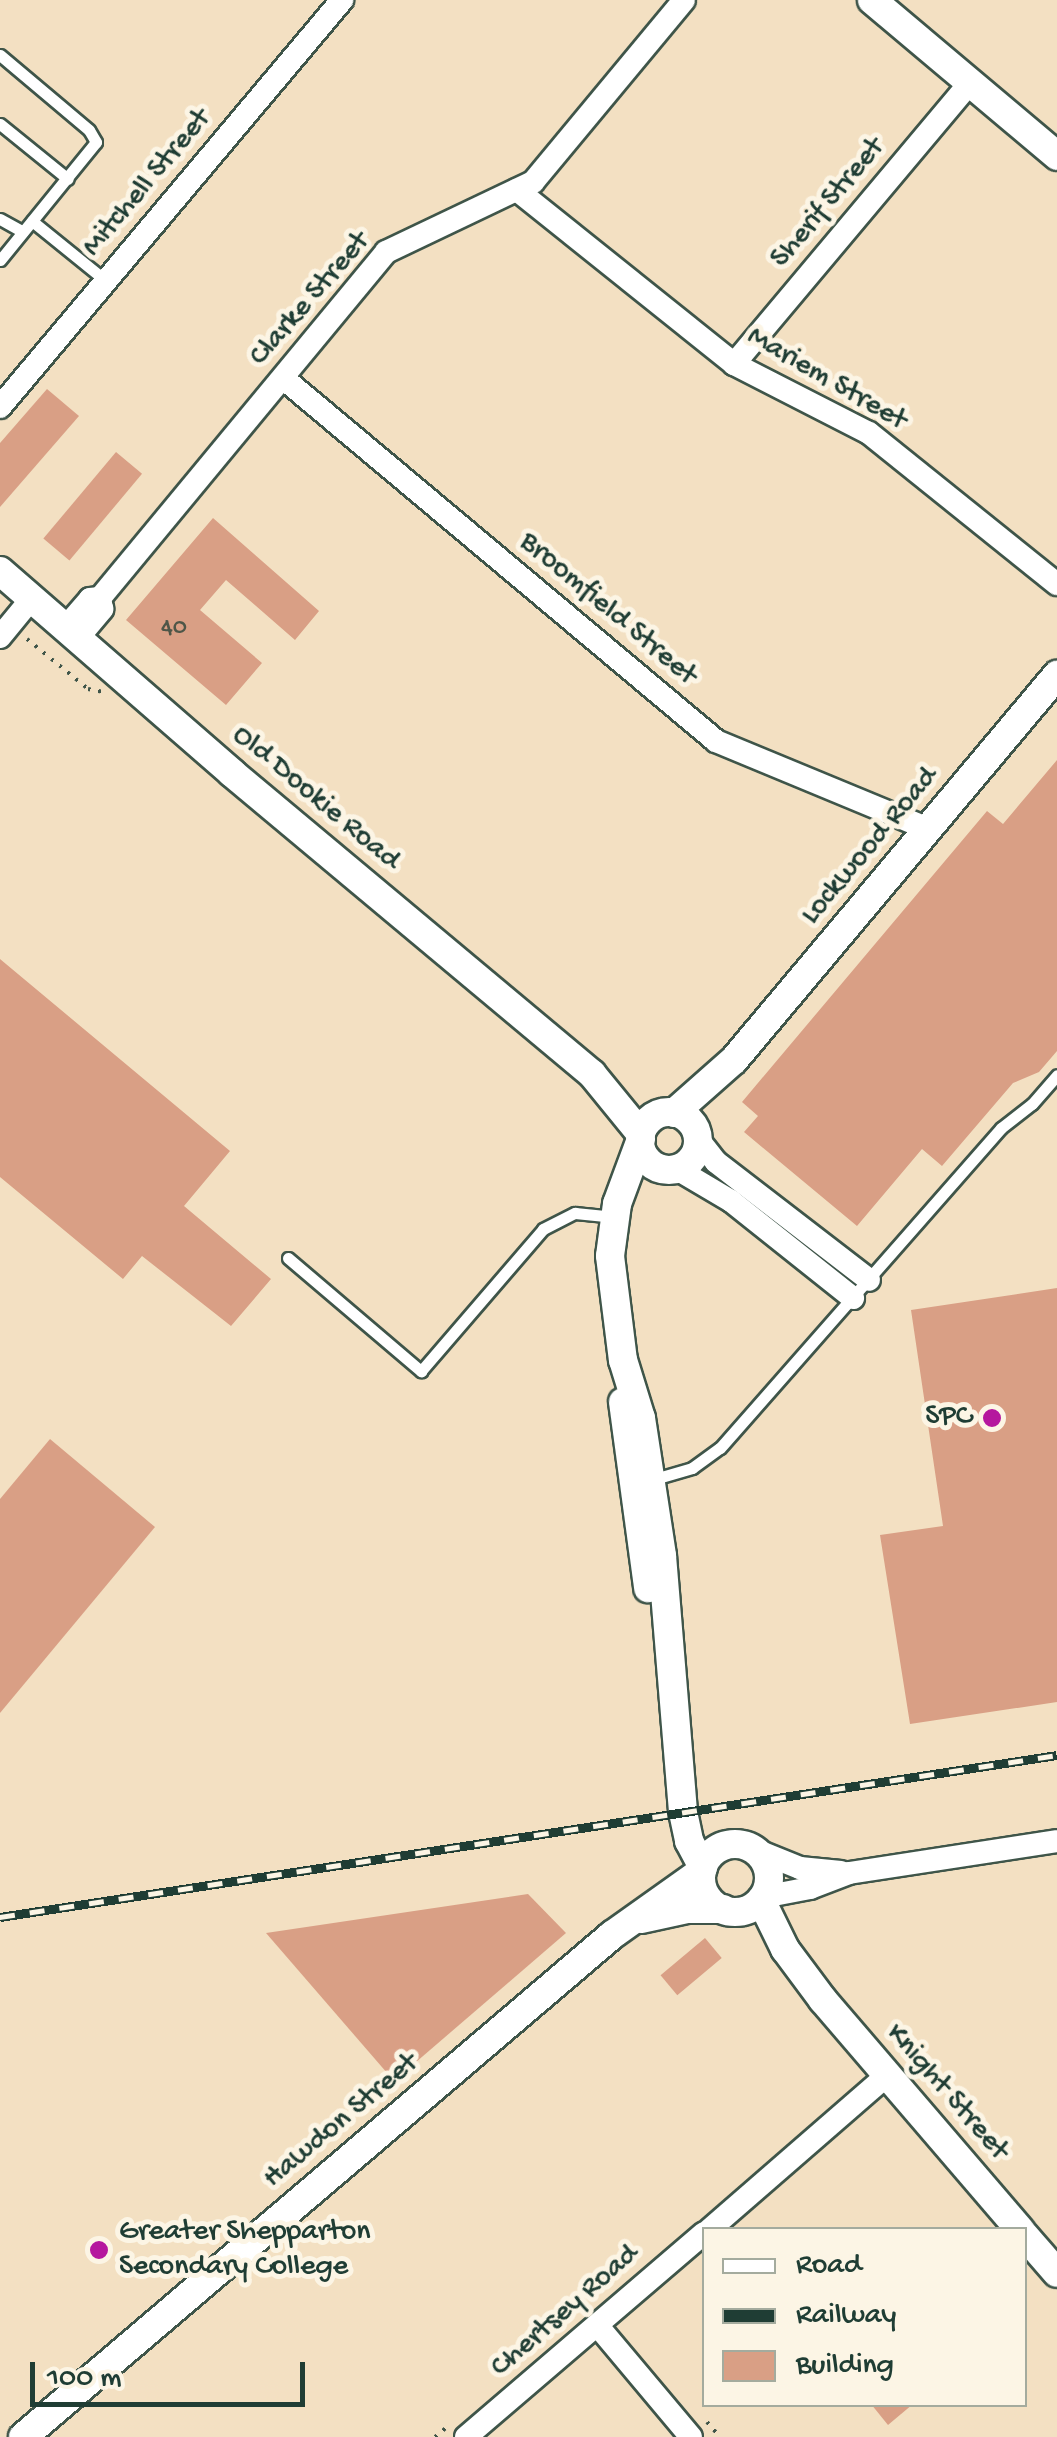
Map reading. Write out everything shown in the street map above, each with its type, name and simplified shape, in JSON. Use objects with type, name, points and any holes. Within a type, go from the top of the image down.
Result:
[{"type":"street","name":"Mitchell Street","points":[[0,408],[342,0]]},
{"type":"street","name":"Clarke Street","points":[[72,633],[102,609],[100,598],[386,252],[532,182],[684,0]]},
{"type":"street","points":[[872,0],[1057,156]]},
{"type":"street","name":"Sherif Street","points":[[734,364],[970,83]]},
{"type":"street","name":"Mariem Street","points":[[518,190],[734,364],[869,433],[1057,584]]},
{"type":"street","name":"Broomfield Street","points":[[282,378],[716,740],[928,829]]},
{"type":"street","name":"Old Dookie Road","points":[[0,571],[592,1074],[641,1136]]},
{"type":"street","points":[[5,631],[32,598]]},
{"type":"street","name":"Lockwood Road","points":[[670,1113],[734,1060],[1057,675]]},
{"type":"street","name":"Lockwood Road","points":[[697,1136],[734,1060]]},
{"type":"street","name":"Old Dookie Road","points":[[592,1074],[670,1113]]},
{"type":"street","points":[[861,1290],[716,1162],[686,1118],[670,1113],[648,1122],[615,1218],[610,1256],[624,1360],[623,1420],[642,1482],[652,1554],[650,1602],[666,1651],[686,1827],[708,1898],[726,1910],[747,1910],[762,1898],[810,1888],[849,1873],[1057,1841]]},
{"type":"street","points":[[641,1136],[651,1163],[672,1169],[730,1201],[861,1290]]},
{"type":"street","points":[[615,1291],[635,1204],[672,1169],[693,1158],[697,1136]]},
{"type":"street","points":[[680,1766],[705,1827],[768,1868],[762,1898]]},
{"type":"street","points":[[702,1869],[712,1852],[738,1846],[800,1868],[849,1873]]},
{"type":"street","name":"Hawdon Street","points":[[23,2437],[612,1935],[702,1869]]},
{"type":"street","name":"Knight Street","points":[[762,1898],[785,1949],[823,2000],[1018,2227]]},
{"type":"street","name":"Hawdon Street","points":[[612,1935],[661,1913],[726,1910]]},
{"type":"street","name":"Knight Street","points":[[726,1910],[823,2000]]},
{"type":"street","name":"Chertsey Road","points":[[711,2227],[888,2075]]},
{"type":"street","name":"Chertsey Road","points":[[466,2437],[702,2234]]},
{"type":"street","name":"Knight Street","points":[[1027,2238],[1057,2273]]},
{"type":"street","points":[[598,2325],[691,2437]]},
{"type":"lane","points":[[0,54],[93,134],[96,146],[0,260]]},
{"type":"lane","points":[[0,124],[68,179]]},
{"type":"lane","points":[[0,219],[28,227],[106,281]]},
{"type":"lane","points":[[642,1482],[692,1468],[720,1448],[1001,1128],[1032,1104],[1057,1075]]},
{"type":"lane","points":[[288,1258],[421,1372],[543,1229],[575,1213],[615,1218]]},
{"type":"path","points":[[5,631],[88,689],[146,698]]},
{"type":"building","points":[[47,389],[79,416],[0,507],[0,443]]},
{"type":"building","points":[[116,452],[142,474],[69,560],[43,539]]},
{"type":"building","points":[[213,518],[319,611],[295,640],[226,580],[200,610],[262,663],[226,705],[126,620]]},
{"type":"building","points":[[1057,760],[1057,1051],[1039,1072],[1013,1083],[942,1166],[922,1149],[857,1226],[744,1132],[758,1116],[742,1102],[987,811],[1003,824]]},
{"type":"building","points":[[0,959],[230,1151],[184,1206],[271,1279],[231,1326],[142,1256],[123,1279],[0,1177]]},
{"type":"building","name":"SPC","points":[[1057,1288],[1057,1702],[910,1724],[880,1535],[943,1526],[911,1310]]},
{"type":"building","points":[[50,1439],[155,1527],[0,1713],[0,1499]]},
{"type":"building","points":[[528,1894],[566,1933],[394,2081],[266,1933]]},
{"type":"building","points":[[705,1938],[722,1958],[677,1995],[661,1975]]},
{"type":"building","points":[[873,2407],[909,2407],[888,2425]]},
{"type":"railway","points":[[0,1917],[1057,1755]]},
{"type":"place","name":"SPC","points":[[992,1418]]},
{"type":"place","name":"Greater Shepparton Secondary College","points":[[99,2250]]}]
